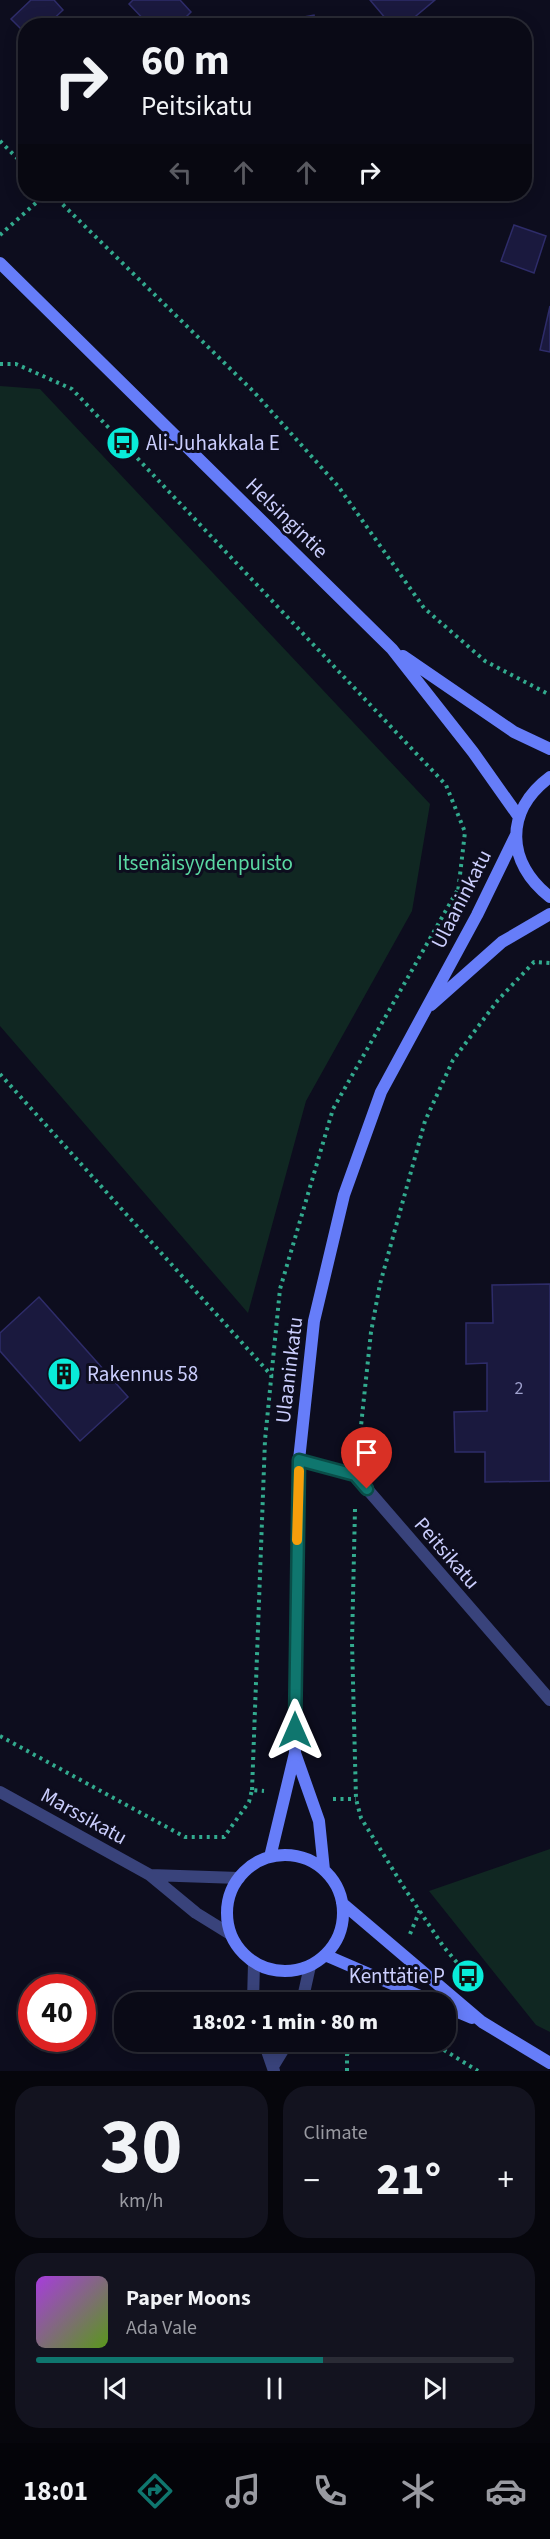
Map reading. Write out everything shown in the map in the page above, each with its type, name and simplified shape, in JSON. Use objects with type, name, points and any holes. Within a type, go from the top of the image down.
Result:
[{"type":"street","name":"Helsingintie","points":[[0,263],[392,649],[473,752],[519,817]]},
{"type":"street","name":"Helsingintie","points":[[392,649],[513,732],[550,749]]},
{"type":"street","points":[[550,777],[526,800],[519,817],[516,835],[518,854],[525,871],[550,897]]},
{"type":"street","name":"Ulaaninkatu","points":[[295,1753],[299,1460],[314,1321],[344,1195],[381,1092],[477,915],[516,835]]},
{"type":"street","name":"Ulaaninkatu","points":[[423,1012],[502,942],[550,914]]},
{"type":"street","points":[[299,1460],[355,1475]]},
{"type":"street","name":"Peitsikatu","points":[[355,1475],[550,1700]]},
{"type":"street","points":[[270,1857],[295,1753]]},
{"type":"street","points":[[295,1753],[319,1821],[324,1870]]},
{"type":"street","name":"Marssikatu","points":[[0,1792],[150,1875],[196,1913],[230,1934]]},
{"type":"street","points":[[289,1855],[308,1860],[324,1870],[336,1885],[342,1903],[340,1931],[325,1956],[309,1966],[291,1971],[272,1970],[254,1963],[240,1950],[230,1934],[227,1915],[230,1895],[238,1878],[253,1865],[270,1857],[289,1855]]},
{"type":"street","points":[[150,1875],[238,1878]]},
{"type":"street","points":[[342,1903],[482,2022]]},
{"type":"street","points":[[325,1956],[410,1992]]},
{"type":"street","points":[[253,1992],[254,1963]]},
{"type":"street","points":[[304,1992],[309,1966]]},
{"type":"street","points":[[456,2011],[482,2022],[550,2063]]},
{"type":"street","points":[[268,2052],[274,2068]]},
{"type":"street","points":[[274,2068],[283,2052]]},
{"type":"path","points":[[0,141],[18,159]]},
{"type":"path","points":[[0,235],[38,201]]},
{"type":"path","points":[[59,201],[269,409],[338,486],[424,608],[485,661],[550,695]]},
{"type":"path","points":[[0,364],[16,364],[72,388],[447,785],[465,832],[457,891],[477,915]]},
{"type":"path","points":[[502,942],[534,962],[550,963]]},
{"type":"path","points":[[479,1988],[443,1946],[361,1818],[356,1799],[352,1642],[355,1475],[371,1332],[380,1284],[425,1121],[453,1060],[479,1023],[534,962]]},
{"type":"path","points":[[0,1074],[272,1376]]},
{"type":"path","points":[[0,1736],[185,1837]]},
{"type":"path","points":[[347,2071],[348,2052]]},
{"type":"path","points":[[447,2052],[477,2071]]},
{"type":"green space","name":"Itsenäisyydenpuisto","points":[[0,386],[40,389],[430,804],[412,911],[306,1101],[248,1313],[0,1026]]},
{"type":"green space","points":[[550,1849],[550,2032],[536,2025],[429,1891]]},
{"type":"building","points":[[31,0],[54,0],[63,10],[54,18],[18,18],[18,26],[11,19]]},
{"type":"building","points":[[133,0],[180,0],[191,12],[185,18],[142,18],[129,4]]},
{"type":"building","points":[[370,0],[435,0],[414,18],[385,18]]},
{"type":"building","points":[[314,15],[315,18],[298,18]]},
{"type":"building","points":[[514,225],[546,236],[534,273],[501,261]]},
{"type":"building","points":[[550,306],[550,352],[540,350]]},
{"type":"building","points":[[550,1284],[550,1481],[485,1482],[485,1452],[455,1452],[454,1412],[487,1411],[487,1363],[466,1364],[466,1323],[493,1323],[492,1285]]},
{"type":"building","name":"Rakennus 58","points":[[39,1297],[128,1397],[80,1441],[0,1351],[0,1333]]},
{"type":"slow traffic","points":[[297,1540],[299,1471]]},
{"type":"place","name":"Ali-Juhakkala E","points":[[123,443]]},
{"type":"place","name":"Rakennus 58","points":[[64,1374]]},
{"type":"place","name":"Kenttätie P","points":[[468,1976]]},
{"type":"route","points":[[295,1730],[299,1460],[355,1475],[367,1489]]}]
